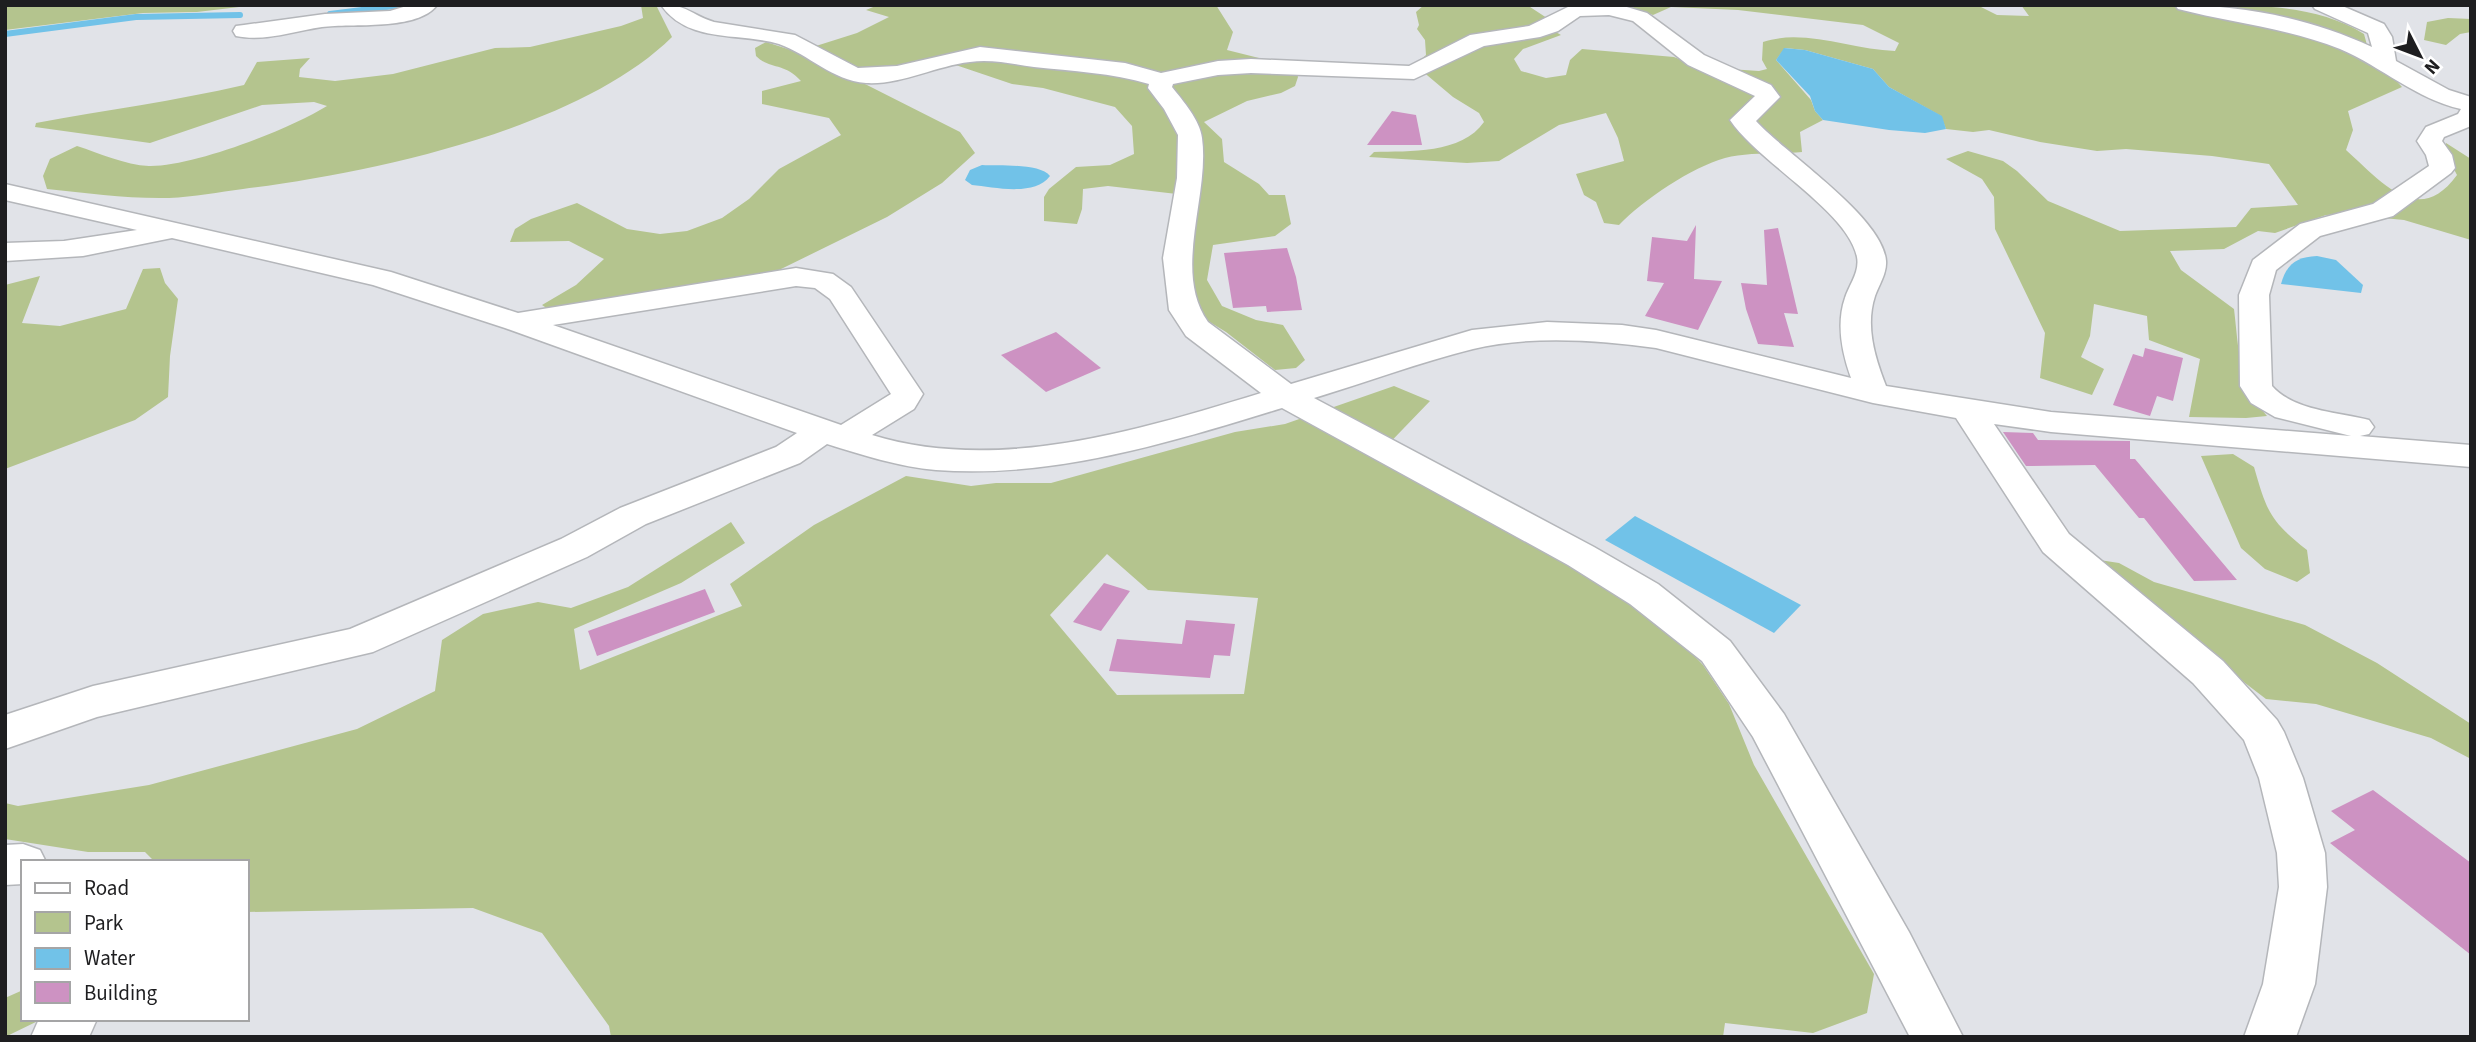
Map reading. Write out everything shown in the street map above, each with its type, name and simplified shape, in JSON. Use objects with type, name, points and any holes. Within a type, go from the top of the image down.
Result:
[{"type":"street","points":[[244,31],[266,31],[324,20],[385,19],[406,15],[427,5]]},
{"type":"street","points":[[671,5],[683,19],[786,40],[851,75],[872,77],[980,54],[1125,70],[1162,80],[1179,74],[1251,66],[1367,73],[1414,72],[1478,40],[1532,32],[1550,26],[1551,10],[1594,9],[1640,17],[1696,60],[1763,90],[1768,97],[1742,120],[1763,144],[1781,156],[1856,228],[1868,246],[1873,261],[1859,301],[1855,329],[1857,346],[1872,393]]},
{"type":"street","points":[[2185,5],[2292,25],[2326,35],[2385,61],[2420,84],[2468,107],[2469,118],[2435,132],[2428,141],[2439,155],[2442,168],[2432,177],[2383,210],[2310,230],[2263,266],[2254,295],[2256,386],[2259,394],[2271,404],[2455,454]]},
{"type":"street","points":[[2322,5],[2376,29],[2381,37],[2385,61]]},
{"type":"street","points":[[1162,80],[1160,88],[1175,107],[1190,135],[1190,178],[1177,258],[1184,310],[1197,329],[1287,397],[1581,556],[1644,594],[1716,651],[1769,726],[1937,1037]]},
{"type":"street","points":[[5,192],[381,278],[893,453],[934,459],[986,461],[1074,451],[1185,427],[1472,339],[1547,331],[1622,334],[1656,339],[1872,393],[2051,422],[2455,454]]},
{"type":"street","points":[[5,252],[132,240],[176,230]]},
{"type":"street","points":[[5,732],[93,702],[359,642],[574,548],[633,516],[752,471],[835,434],[902,402],[907,394],[841,293],[823,280],[796,277],[759,282],[516,322]]},
{"type":"street","points":[[1968,410],[2056,543],[2208,672],[2262,732],[2281,778],[2301,853],[2303,887],[2289,984],[2270,1037]]},
{"type":"street","points":[[57,1037],[69,1021]]},
{"type":"green space","points":[[2127,3],[2188,8],[2255,20],[2325,40],[2356,54],[2382,69],[2402,87],[2348,111],[2353,130],[2346,150],[2386,185],[2414,199],[2428,198],[2442,191],[2457,175],[2445,152],[2446,143],[2471,159],[2471,240],[2404,220],[2342,214],[2326,215],[2275,233],[2258,231],[2224,249],[2170,251],[2181,270],[2234,309],[2241,366],[2250,391],[2267,416],[2189,417],[2200,359],[2149,340],[2147,316],[2094,304],[2090,336],[2081,357],[2104,369],[2092,395],[2040,378],[2045,333],[1995,229],[1994,197],[1982,179],[1946,159],[1968,151],[2003,161],[2048,201],[2120,231],[2236,227],[2251,208],[2298,205],[2269,164],[2126,149],[2097,151],[1989,130],[1973,132],[1946,129],[1941,116],[1889,87],[1873,69],[1805,50],[1785,48],[1776,60],[1811,100],[1815,111],[1823,120],[1800,132],[1802,152],[1743,155],[1712,162],[1669,186],[1641,205],[1619,225],[1604,223],[1596,202],[1584,195],[1576,174],[1624,161],[1618,138],[1606,113],[1559,125],[1499,161],[1467,163],[1369,157],[1374,152],[1418,151],[1449,145],[1462,140],[1484,122],[1479,113],[1453,97],[1415,65],[1426,55],[1425,40],[1417,29],[1419,25],[1416,12],[1424,5],[1527,5],[1550,20],[1542,24],[1561,35],[1523,49],[1514,59],[1521,71],[1546,78],[1566,75],[1570,60],[1582,49],[1674,57],[1699,67],[1759,71],[1767,69],[1762,60],[1763,42],[1779,38],[1811,38],[1895,51],[1899,43],[1863,25],[1738,10],[1671,7],[1653,15],[1626,5],[1977,5],[1997,15],[2029,16],[2021,5]]},
{"type":"green space","points":[[5,5],[257,5],[197,12],[143,13],[5,30]]},
{"type":"green space","points":[[641,5],[656,5],[672,37],[632,69],[584,97],[529,121],[471,141],[410,158],[294,182],[178,197],[123,197],[47,189],[43,176],[50,159],[77,146],[131,163],[168,165],[241,145],[327,106],[314,102],[262,105],[150,143],[35,127],[36,123],[244,85],[257,62],[310,58],[300,69],[299,77],[335,81],[393,74],[495,48],[530,47],[621,26],[643,18]]},
{"type":"green space","points":[[878,5],[1216,5],[1233,32],[1227,50],[1267,60],[1294,62],[1298,77],[1295,86],[1281,93],[1247,101],[1204,122],[1222,139],[1224,162],[1259,184],[1269,195],[1285,195],[1291,224],[1275,236],[1213,245],[1207,280],[1222,306],[1256,320],[1283,325],[1305,360],[1296,368],[1275,370],[1208,321],[1198,304],[1184,266],[1194,196],[1108,186],[1083,189],[1082,209],[1077,224],[1044,221],[1044,197],[1049,189],[1076,167],[1110,165],[1134,154],[1132,126],[1115,107],[1043,88],[1012,84],[935,58],[873,72],[865,84],[960,132],[975,153],[942,183],[887,217],[777,271],[551,311],[542,305],[576,285],[604,259],[569,241],[510,242],[515,229],[531,219],[577,203],[627,229],[660,234],[687,231],[722,218],[749,199],[779,169],[841,135],[829,118],[762,104],[762,91],[801,81],[789,71],[761,60],[756,56],[755,48],[766,42],[797,52],[857,33],[889,17],[866,10]]},
{"type":"green space","points":[[2210,5],[2270,7],[2309,13],[2347,25],[2364,34],[2367,45],[2319,27]]},
{"type":"green space","points":[[2448,18],[2471,19],[2471,32],[2460,34],[2446,45],[2424,40],[2427,22]]},
{"type":"green space","points":[[160,268],[165,283],[178,299],[170,356],[168,397],[135,420],[5,469],[5,285],[40,276],[22,323],[60,326],[126,309],[143,269]]},
{"type":"green space","points":[[1394,386],[1430,401],[1376,457],[1560,560],[1660,620],[1703,665],[1729,704],[1754,765],[1874,974],[1867,1013],[1813,1033],[1725,1023],[1723,1037],[611,1037],[609,1026],[542,933],[473,908],[248,912],[248,860],[153,860],[145,852],[88,852],[5,839],[5,803],[18,806],[149,785],[357,729],[435,691],[442,640],[483,614],[538,602],[571,608],[628,587],[731,522],[745,543],[681,583],[574,629],[580,670],[742,606],[730,584],[814,525],[906,476],[971,486],[1051,483],[1235,432],[1285,424]],"holes":[[[1107,554],[1148,590],[1258,598],[1244,694],[1117,695],[1050,615]]]},
{"type":"green space","points":[[2233,454],[2254,467],[2267,505],[2277,523],[2307,550],[2310,573],[2297,582],[2265,569],[2241,548],[2201,456]]},
{"type":"green space","points":[[2080,557],[2119,563],[2154,582],[2305,625],[2377,663],[2471,724],[2471,759],[2431,738],[2316,704],[2266,699]]},
{"type":"green space","points":[[21,991],[21,1021],[38,1021],[5,1037],[5,998]]},
{"type":"water","points":[[1784,48],[1805,50],[1873,69],[1889,87],[1942,116],[1946,129],[1925,133],[1823,120],[1815,111],[1810,96],[1776,60]]},
{"type":"water","points":[[982,165],[1028,167],[1050,176],[1034,187],[1024,189],[972,185],[965,180],[970,170]]},
{"type":"water","points":[[2317,256],[2336,260],[2363,285],[2361,293],[2281,284],[2286,271],[2294,262]]},
{"type":"water","points":[[1635,516],[1801,605],[1774,633],[1605,540]]},
{"type":"building","points":[[1392,111],[1416,115],[1422,145],[1367,145]]},
{"type":"building","points":[[1696,225],[1694,279],[1722,281],[1698,330],[1645,316],[1664,283],[1647,281],[1652,237],[1687,241]]},
{"type":"building","points":[[1778,228],[1798,314],[1784,313],[1794,347],[1758,344],[1746,309],[1741,283],[1767,285],[1764,230]]},
{"type":"building","points":[[1287,248],[1302,310],[1267,312],[1266,306],[1233,308],[1224,253]]},
{"type":"building","points":[[1056,332],[1101,368],[1046,392],[1001,355]]},
{"type":"building","points":[[2145,348],[2183,358],[2173,401],[2157,396],[2150,416],[2113,405],[2133,354],[2143,357]]},
{"type":"building","points":[[2003,432],[2033,433],[2038,440],[2130,441],[2130,459],[2135,459],[2237,580],[2194,581],[2144,518],[2139,518],[2095,465],[2026,466]]},
{"type":"building","points":[[1104,583],[1130,591],[1101,631],[1073,622]]},
{"type":"building","points":[[705,589],[715,612],[597,656],[588,631]]},
{"type":"building","points":[[1186,620],[1235,624],[1230,656],[1214,655],[1210,678],[1109,671],[1117,639],[1182,644]]},
{"type":"building","points":[[2373,790],[2471,863],[2471,955],[2330,843],[2355,830],[2331,811]]},
{"type":"waterway","points":[[330,14],[402,5]]},
{"type":"waterway","points":[[5,34],[136,17],[240,15]]}]
